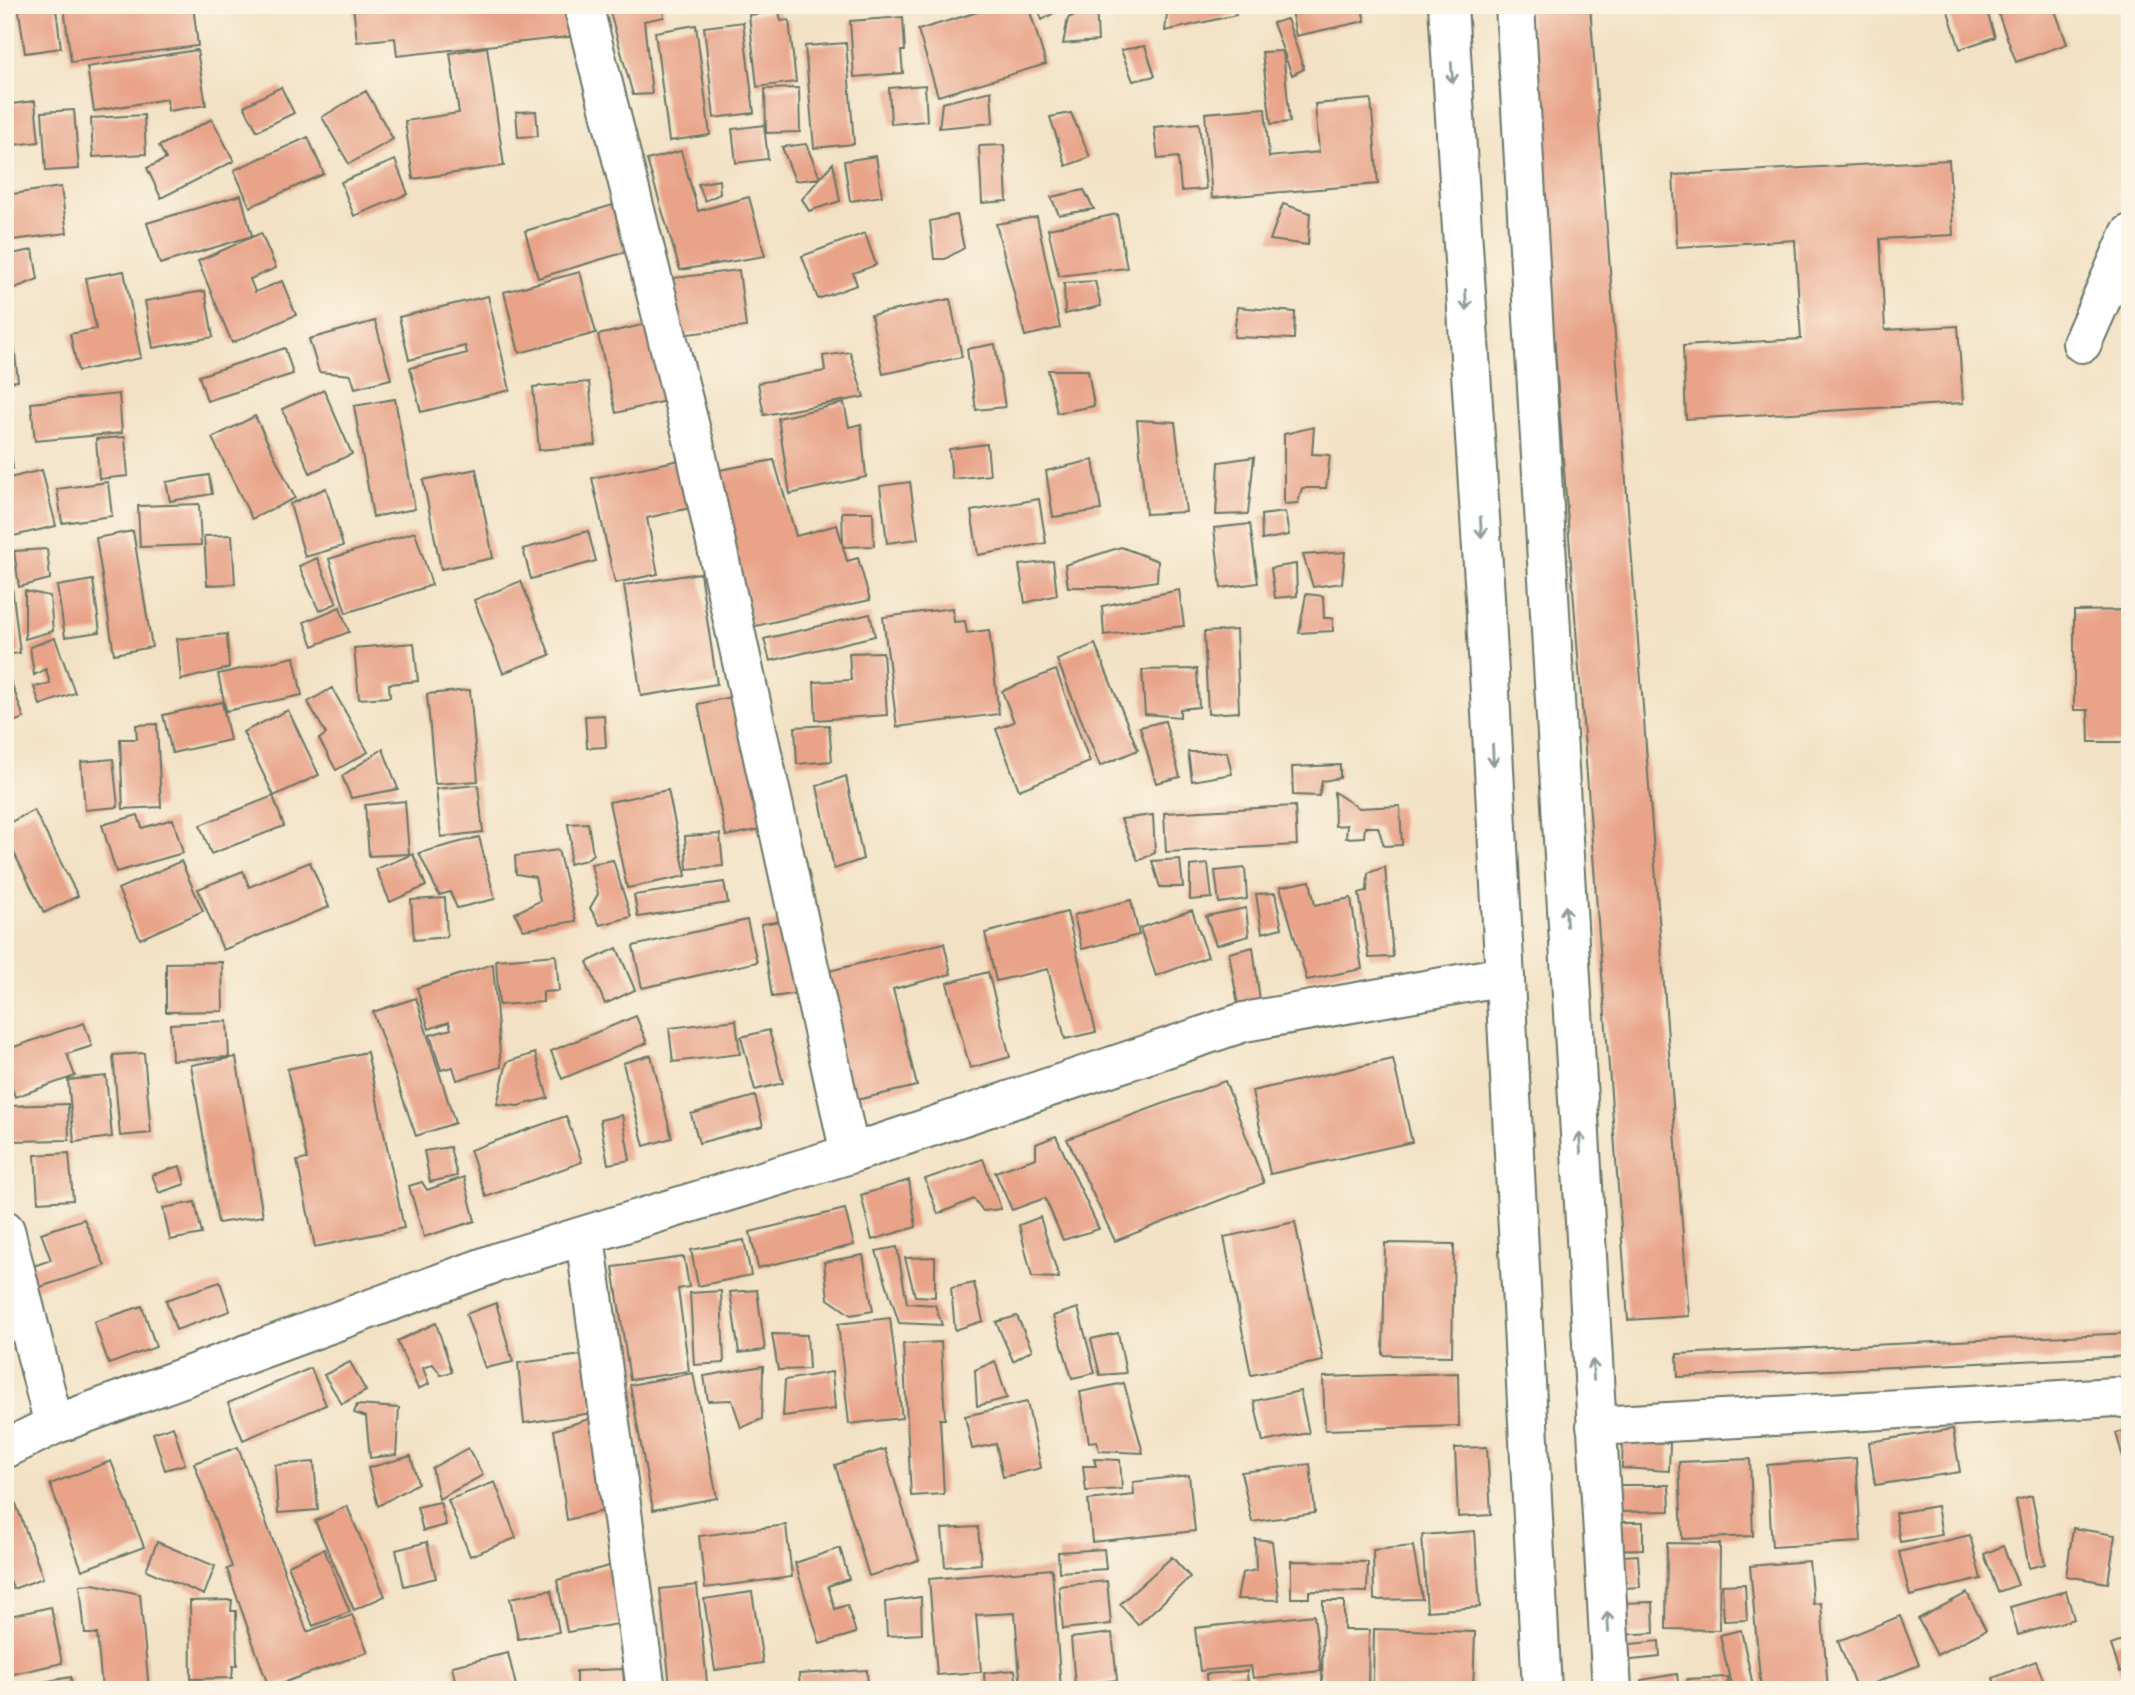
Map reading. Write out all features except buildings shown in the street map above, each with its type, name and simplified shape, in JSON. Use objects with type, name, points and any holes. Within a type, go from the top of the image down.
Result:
[{"type":"street","points":[[583,5],[694,443],[850,1154]]},
{"type":"street","points":[[1448,5],[1505,976],[1542,1690]]},
{"type":"street","points":[[1515,5],[1612,1690]]},
{"type":"street","points":[[2082,343],[2130,234]]},
{"type":"street","points":[[5,1449],[54,1425],[498,1262],[850,1154],[1244,1022],[1505,976]]},
{"type":"street","points":[[5,1230],[54,1425]]},
{"type":"street","points":[[585,1237],[646,1690]]},
{"type":"street","points":[[1596,1426],[2116,1397],[2130,1399]]}]
